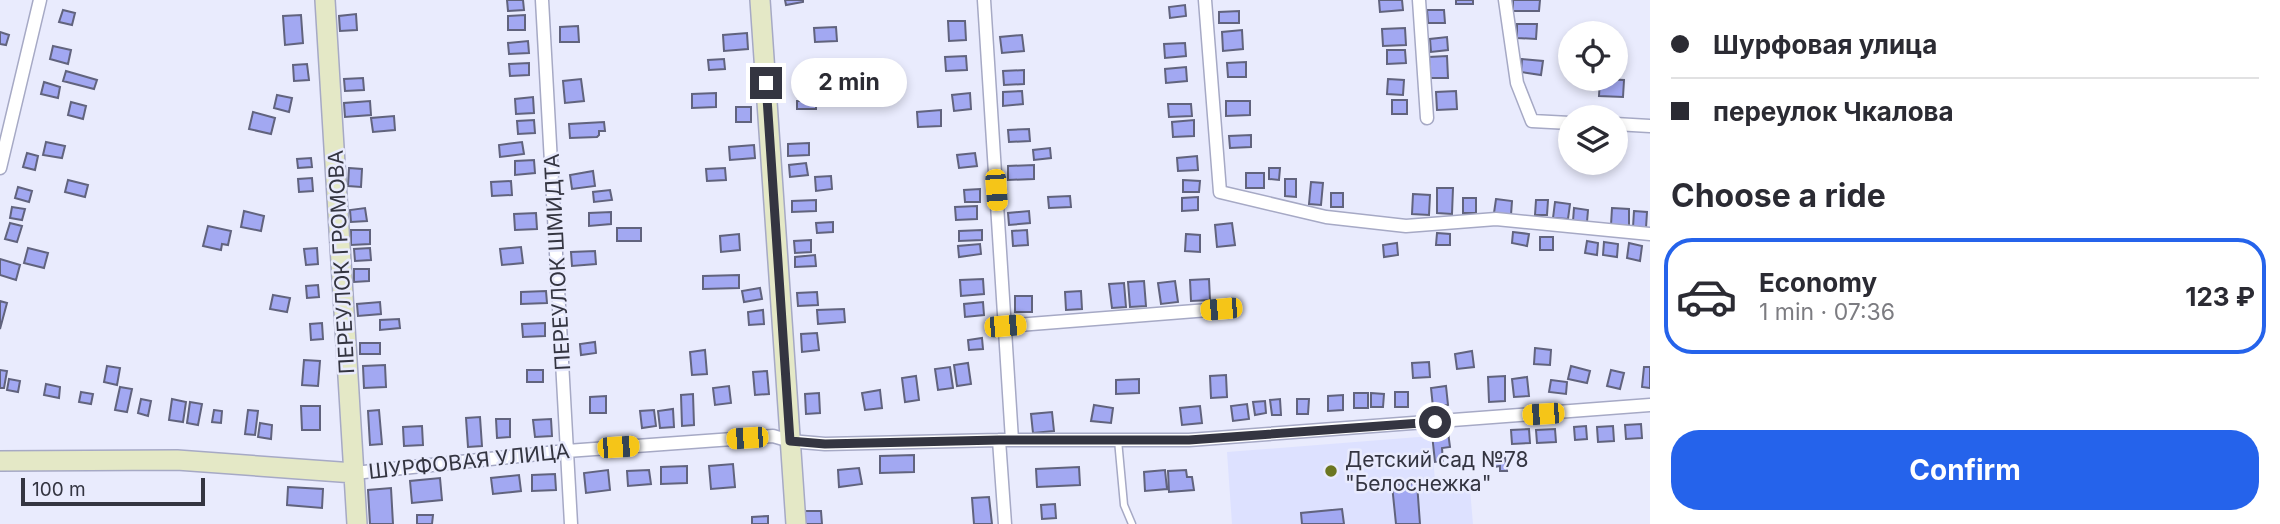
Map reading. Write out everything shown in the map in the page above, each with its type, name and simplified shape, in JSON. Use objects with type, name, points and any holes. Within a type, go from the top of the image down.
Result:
[{"type":"street","points":[[0,168],[40,0]]},
{"type":"street","name":"ПЕРЕУЛОК ГРОМОВА","points":[[326,0],[357,524]]},
{"type":"street","name":"ПЕРЕУЛОК ШМИДТА","points":[[542,0],[571,524]]},
{"type":"street","points":[[760,0],[796,524]]},
{"type":"street","points":[[984,0],[1005,326],[1005,524]]},
{"type":"street","points":[[1205,0],[1220,192],[1326,217],[1406,226],[1496,219],[1650,234]]},
{"type":"street","points":[[1419,0],[1427,118]]},
{"type":"street","points":[[1505,0],[1517,83],[1532,121],[1558,122]]},
{"type":"street","points":[[1628,125],[1650,126]]},
{"type":"street","points":[[1005,326],[1221,309]]},
{"type":"street","name":"ШУРФОВАЯ УЛИЦА","points":[[0,461],[177,460],[354,473],[567,451],[773,436],[790,441],[825,444],[1189,440],[1650,405]]},
{"type":"lane","points":[[1118,440],[1124,505],[1132,524]]},
{"type":"shaded area","name":"Детский сад №78 \"Белоснежка\"","points":[[1431,436],[1436,491],[1470,489],[1473,524],[1232,524],[1227,452]]},
{"type":"building","points":[[507,0],[523,0],[524,10],[508,11]]},
{"type":"building","points":[[785,0],[803,0],[803,2],[786,5]]},
{"type":"building","points":[[1379,0],[1402,0],[1403,10],[1380,12]]},
{"type":"building","points":[[1456,0],[1473,0],[1473,4],[1456,4]]},
{"type":"building","points":[[1513,0],[1540,0],[1539,11],[1513,11]]},
{"type":"building","points":[[1185,5],[1186,16],[1170,18],[1169,7]]},
{"type":"building","points":[[63,10],[75,13],[72,25],[59,22]]},
{"type":"building","points":[[1427,10],[1444,10],[1445,23],[1428,23]]},
{"type":"building","points":[[1239,11],[1239,23],[1219,23],[1219,12]]},
{"type":"building","points":[[356,14],[357,30],[340,31],[339,16]]},
{"type":"building","points":[[301,15],[303,43],[285,45],[283,16]]},
{"type":"building","points":[[525,15],[525,30],[508,30],[508,16]]},
{"type":"building","points":[[948,21],[965,21],[966,40],[949,41]]},
{"type":"building","points":[[1517,24],[1537,24],[1536,39],[1517,38]]},
{"type":"building","points":[[578,26],[579,42],[560,42],[560,27]]},
{"type":"building","points":[[836,27],[837,41],[815,42],[814,28]]},
{"type":"building","points":[[1405,28],[1406,45],[1383,46],[1382,29]]},
{"type":"building","points":[[1242,30],[1243,49],[1223,51],[1222,32]]},
{"type":"building","points":[[0,32],[9,35],[6,45],[0,44]]},
{"type":"building","points":[[747,33],[748,49],[724,51],[723,35]]},
{"type":"building","points":[[1022,35],[1024,51],[1002,53],[1000,37]]},
{"type":"building","points":[[1447,37],[1448,50],[1431,52],[1430,39]]},
{"type":"building","points":[[528,41],[529,53],[509,54],[508,43]]},
{"type":"building","points":[[1185,43],[1186,56],[1165,58],[1164,44]]},
{"type":"building","points":[[53,46],[71,50],[68,64],[50,59]]},
{"type":"building","points":[[1387,50],[1405,50],[1406,63],[1387,64]]},
{"type":"building","points":[[966,56],[967,70],[946,71],[945,57]]},
{"type":"building","points":[[1447,56],[1448,78],[1430,78],[1429,57]]},
{"type":"building","points":[[724,59],[725,69],[709,70],[708,60]]},
{"type":"building","points":[[1522,59],[1543,61],[1541,75],[1521,72]]},
{"type":"building","points":[[1246,62],[1246,77],[1228,77],[1227,63]]},
{"type":"building","points":[[529,63],[529,75],[510,76],[509,64]]},
{"type":"building","points":[[307,64],[309,80],[294,81],[293,65]]},
{"type":"building","points":[[834,65],[835,79],[812,80],[812,66]]},
{"type":"building","points":[[1186,67],[1187,81],[1166,83],[1165,69]]},
{"type":"building","points":[[1024,70],[1024,84],[1004,85],[1003,71]]},
{"type":"building","points":[[66,71],[97,80],[94,89],[63,81]]},
{"type":"building","points":[[363,78],[364,90],[345,91],[344,79]]},
{"type":"building","points":[[581,79],[584,101],[565,103],[563,81]]},
{"type":"building","points":[[1388,79],[1404,80],[1403,95],[1387,94]]},
{"type":"building","points":[[44,82],[60,87],[58,98],[41,94]]},
{"type":"building","points":[[1022,91],[1023,104],[1003,106],[1003,92]]},
{"type":"building","points":[[1456,91],[1457,109],[1437,110],[1436,92]]},
{"type":"building","points":[[1599,91],[1623,91],[1623,97],[1599,96]]},
{"type":"building","points":[[716,93],[716,107],[692,108],[692,94]]},
{"type":"building","points":[[970,93],[971,109],[954,111],[952,95]]},
{"type":"building","points":[[277,95],[292,98],[289,112],[274,108]]},
{"type":"building","points":[[533,97],[534,113],[516,114],[515,99]]},
{"type":"building","points":[[1392,100],[1407,100],[1407,114],[1392,114]]},
{"type":"building","points":[[370,101],[371,115],[345,117],[344,103]]},
{"type":"building","points":[[797,101],[816,101],[816,109],[797,109]]},
{"type":"building","points":[[1226,101],[1250,101],[1250,115],[1226,116]]},
{"type":"building","points":[[71,102],[86,106],[83,119],[68,115]]},
{"type":"building","points":[[1168,104],[1191,104],[1192,116],[1169,117]]},
{"type":"building","points":[[736,107],[751,107],[751,122],[736,122]]},
{"type":"building","points":[[941,110],[941,126],[918,127],[917,112]]},
{"type":"building","points":[[253,112],[275,118],[271,134],[249,129]]},
{"type":"building","points":[[394,116],[395,130],[373,132],[371,118]]},
{"type":"building","points":[[534,120],[535,133],[518,134],[517,121]]},
{"type":"building","points":[[1194,120],[1194,136],[1173,137],[1172,122]]},
{"type":"building","points":[[604,122],[605,131],[599,131],[597,137],[570,138],[569,124]]},
{"type":"building","points":[[1029,129],[1030,141],[1009,142],[1008,130]]},
{"type":"building","points":[[1251,135],[1251,147],[1230,148],[1229,136]]},
{"type":"building","points":[[46,142],[65,146],[62,158],[43,155]]},
{"type":"building","points":[[522,142],[524,154],[500,157],[499,145]]},
{"type":"building","points":[[809,143],[809,155],[788,156],[788,144]]},
{"type":"building","points":[[754,145],[755,158],[730,160],[729,147]]},
{"type":"building","points":[[1050,148],[1051,158],[1034,160],[1033,150]]},
{"type":"building","points":[[27,153],[38,156],[35,170],[23,167]]},
{"type":"building","points":[[975,153],[977,166],[959,168],[957,155]]},
{"type":"building","points":[[1197,156],[1198,170],[1178,171],[1177,158]]},
{"type":"building","points":[[311,158],[312,167],[298,168],[297,159]]},
{"type":"building","points":[[534,160],[535,173],[515,175],[515,161]]},
{"type":"building","points":[[806,163],[808,175],[790,177],[789,165]]},
{"type":"building","points":[[1034,165],[1034,179],[1008,180],[1008,166]]},
{"type":"building","points":[[349,168],[362,169],[361,187],[348,186]]},
{"type":"building","points":[[725,168],[726,180],[707,181],[706,169]]},
{"type":"building","points":[[1269,168],[1280,168],[1279,180],[1269,179]]},
{"type":"building","points":[[593,171],[595,186],[572,189],[570,175]]},
{"type":"building","points":[[1246,173],[1264,173],[1264,188],[1246,188]]},
{"type":"building","points":[[831,176],[832,189],[816,191],[815,177]]},
{"type":"building","points":[[312,178],[313,191],[299,192],[298,179]]},
{"type":"building","points":[[1285,179],[1296,179],[1296,197],[1285,196]]},
{"type":"building","points":[[68,180],[88,185],[85,197],[65,192]]},
{"type":"building","points":[[1183,180],[1200,181],[1199,192],[1183,192]]},
{"type":"building","points":[[511,181],[512,195],[492,196],[491,182]]},
{"type":"building","points":[[1311,182],[1323,183],[1321,205],[1309,204]]},
{"type":"building","points":[[18,187],[32,191],[29,202],[15,198]]},
{"type":"building","points":[[1437,188],[1453,188],[1452,214],[1437,213]]},
{"type":"building","points":[[980,189],[980,202],[965,202],[964,190]]},
{"type":"building","points":[[610,190],[612,200],[594,202],[593,192]]},
{"type":"building","points":[[1331,193],[1343,193],[1343,207],[1331,207]]},
{"type":"building","points":[[1413,194],[1430,195],[1429,215],[1412,214]]},
{"type":"building","points":[[1070,196],[1071,207],[1049,208],[1048,197]]},
{"type":"building","points":[[1198,197],[1198,210],[1182,211],[1182,198]]},
{"type":"building","points":[[1463,198],[1476,198],[1476,213],[1463,213]]},
{"type":"building","points":[[1496,199],[1512,201],[1511,215],[1494,213]]},
{"type":"building","points":[[816,200],[816,211],[792,212],[792,201]]},
{"type":"building","points":[[1536,200],[1548,200],[1547,215],[1535,215]]},
{"type":"building","points":[[1555,202],[1570,204],[1568,219],[1553,218]]},
{"type":"building","points":[[977,206],[977,219],[956,220],[955,207]]},
{"type":"building","points":[[12,207],[25,209],[22,220],[10,218]]},
{"type":"building","points":[[365,208],[367,221],[351,222],[350,210]]},
{"type":"building","points":[[1574,208],[1588,210],[1587,222],[1573,221]]},
{"type":"building","points":[[1612,208],[1629,209],[1629,226],[1611,225]]},
{"type":"building","points":[[244,211],[264,216],[261,231],[241,227]]},
{"type":"building","points":[[1029,211],[1030,223],[1009,225],[1008,213]]},
{"type":"building","points":[[1634,211],[1647,212],[1646,228],[1633,227]]},
{"type":"building","points":[[611,212],[611,224],[589,226],[589,213]]},
{"type":"building","points":[[536,213],[537,229],[515,230],[514,214]]},
{"type":"building","points":[[833,222],[833,232],[817,233],[816,223]]},
{"type":"building","points":[[10,223],[22,226],[17,242],[5,239]]},
{"type":"building","points":[[1232,223],[1235,245],[1217,247],[1215,225]]},
{"type":"building","points":[[208,226],[231,231],[228,245],[222,244],[221,250],[203,246]]},
{"type":"building","points":[[617,228],[641,228],[641,241],[617,241]]},
{"type":"building","points":[[351,230],[370,230],[370,244],[351,245]]},
{"type":"building","points":[[982,230],[982,240],[959,241],[959,231]]},
{"type":"building","points":[[1027,230],[1028,245],[1013,246],[1012,231]]},
{"type":"building","points":[[1513,232],[1529,234],[1527,246],[1512,243]]},
{"type":"building","points":[[1437,233],[1450,234],[1450,245],[1436,245]]},
{"type":"building","points":[[739,234],[740,250],[721,252],[720,236]]},
{"type":"building","points":[[1186,234],[1200,235],[1200,252],[1185,251]]},
{"type":"building","points":[[1540,237],[1553,237],[1553,250],[1540,250]]},
{"type":"building","points":[[811,240],[811,252],[795,253],[794,241]]},
{"type":"building","points":[[1587,241],[1598,243],[1597,255],[1585,253]]},
{"type":"building","points":[[1604,242],[1618,244],[1617,257],[1603,255]]},
{"type":"building","points":[[1397,243],[1398,255],[1384,257],[1383,245]]},
{"type":"building","points":[[1629,243],[1642,246],[1640,261],[1627,258]]},
{"type":"building","points":[[980,244],[981,254],[959,257],[958,246]]},
{"type":"building","points":[[521,247],[523,263],[502,265],[500,249]]},
{"type":"building","points":[[28,248],[48,253],[44,268],[24,263]]},
{"type":"building","points":[[317,248],[318,264],[306,265],[304,249]]},
{"type":"building","points":[[370,248],[371,260],[355,261],[354,249]]},
{"type":"building","points":[[595,251],[596,264],[572,266],[571,252]]},
{"type":"building","points":[[815,255],[816,266],[795,267],[795,257]]},
{"type":"building","points":[[0,259],[20,265],[16,280],[0,275]]},
{"type":"building","points":[[354,269],[369,269],[369,281],[354,282]]},
{"type":"building","points":[[739,275],[739,288],[703,289],[703,276]]},
{"type":"building","points":[[983,279],[984,294],[961,296],[960,280]]},
{"type":"building","points":[[1209,279],[1210,300],[1191,301],[1190,280]]},
{"type":"building","points":[[1144,281],[1146,306],[1130,307],[1128,282]]},
{"type":"building","points":[[1175,281],[1178,302],[1161,304],[1158,283]]},
{"type":"building","points":[[1124,283],[1126,307],[1112,308],[1109,284]]},
{"type":"building","points":[[318,285],[319,297],[307,298],[306,286]]},
{"type":"building","points":[[760,288],[762,299],[744,302],[742,291]]},
{"type":"building","points":[[546,291],[547,303],[521,304],[521,292]]},
{"type":"building","points":[[1081,291],[1082,309],[1066,310],[1065,292]]},
{"type":"building","points":[[817,292],[818,305],[798,306],[797,293]]},
{"type":"building","points":[[273,295],[290,298],[287,312],[270,309]]},
{"type":"building","points":[[1015,296],[1032,296],[1032,312],[1015,312]]},
{"type":"building","points":[[0,301],[7,303],[0,329]]},
{"type":"building","points":[[380,302],[381,314],[358,316],[357,304]]},
{"type":"building","points":[[983,302],[984,315],[965,317],[964,304]]},
{"type":"building","points":[[844,309],[845,322],[818,324],[817,310]]},
{"type":"building","points":[[763,310],[764,324],[749,325],[748,312]]},
{"type":"building","points":[[399,319],[400,328],[380,330],[380,320]]},
{"type":"building","points":[[322,323],[323,339],[311,340],[310,324]]},
{"type":"building","points":[[545,323],[545,336],[523,337],[522,324]]},
{"type":"building","points":[[817,333],[819,350],[802,352],[801,334]]},
{"type":"building","points":[[982,338],[983,349],[969,350],[968,340]]},
{"type":"building","points":[[595,342],[596,353],[581,355],[580,344]]},
{"type":"building","points":[[360,343],[380,343],[380,354],[360,354]]},
{"type":"building","points":[[1535,348],[1551,350],[1550,365],[1534,364]]},
{"type":"building","points":[[705,350],[707,374],[692,375],[690,352]]},
{"type":"building","points":[[1472,351],[1474,367],[1457,369],[1455,354]]},
{"type":"building","points":[[304,360],[320,361],[318,386],[302,385]]},
{"type":"building","points":[[1429,362],[1430,377],[1413,378],[1412,363]]},
{"type":"building","points":[[968,363],[971,384],[957,386],[954,365]]},
{"type":"building","points":[[385,365],[386,387],[364,388],[363,366]]},
{"type":"building","points":[[107,366],[120,368],[117,385],[104,382]]},
{"type":"building","points":[[1571,366],[1590,371],[1587,383],[1568,379]]},
{"type":"building","points":[[950,367],[953,388],[938,390],[935,369]]},
{"type":"building","points":[[1644,367],[1650,367],[1650,388],[1642,387]]},
{"type":"building","points":[[0,370],[7,371],[4,388],[0,388]]},
{"type":"building","points":[[527,370],[543,370],[543,382],[527,382]]},
{"type":"building","points":[[1611,370],[1624,373],[1620,389],[1607,386]]},
{"type":"building","points":[[767,371],[769,394],[755,395],[753,372]]},
{"type":"building","points":[[1226,375],[1227,397],[1211,398],[1210,376]]},
{"type":"building","points":[[916,376],[919,400],[905,402],[902,378]]},
{"type":"building","points":[[1505,376],[1505,401],[1489,402],[1488,377]]},
{"type":"building","points":[[1527,377],[1529,396],[1514,397],[1512,379]]},
{"type":"building","points":[[9,379],[20,381],[18,392],[7,390]]},
{"type":"building","points":[[1139,379],[1139,393],[1116,394],[1116,380]]},
{"type":"building","points":[[1551,380],[1567,382],[1566,394],[1549,392]]},
{"type":"building","points":[[46,384],[60,387],[59,398],[44,395]]},
{"type":"building","points":[[729,386],[731,403],[715,405],[713,388]]},
{"type":"building","points":[[1446,386],[1448,405],[1433,407],[1431,388]]},
{"type":"building","points":[[120,387],[132,389],[127,412],[115,410]]},
{"type":"building","points":[[880,390],[882,408],[865,410],[862,393]]},
{"type":"building","points":[[81,392],[93,394],[91,404],[79,402]]},
{"type":"building","points":[[1395,392],[1408,392],[1408,407],[1395,407]]},
{"type":"building","points":[[819,393],[820,413],[806,414],[805,394]]},
{"type":"building","points":[[1354,393],[1368,393],[1368,408],[1354,408]]},
{"type":"building","points":[[1371,393],[1384,394],[1383,407],[1371,407]]},
{"type":"building","points":[[693,394],[694,425],[682,426],[681,395]]},
{"type":"building","points":[[1343,395],[1343,410],[1328,411],[1328,396]]},
{"type":"building","points":[[606,396],[606,413],[590,413],[590,397]]},
{"type":"building","points":[[141,399],[151,401],[148,416],[138,413]]},
{"type":"building","points":[[172,399],[186,402],[183,422],[169,420]]},
{"type":"building","points":[[1280,399],[1281,415],[1272,415],[1270,400]]},
{"type":"building","points":[[1297,399],[1309,399],[1308,414],[1297,414]]},
{"type":"building","points":[[1265,401],[1266,413],[1255,415],[1253,402]]},
{"type":"building","points":[[190,402],[202,404],[198,425],[187,423]]},
{"type":"building","points":[[1247,404],[1249,419],[1233,421],[1231,406]]},
{"type":"building","points":[[1094,405],[1113,408],[1111,423],[1091,421]]},
{"type":"building","points":[[301,406],[320,406],[320,430],[302,430]]},
{"type":"building","points":[[1200,406],[1202,423],[1182,425],[1180,408]]},
{"type":"building","points":[[673,409],[674,427],[660,428],[658,411]]},
{"type":"building","points":[[214,410],[222,411],[221,423],[212,422]]},
{"type":"building","points":[[248,410],[258,411],[255,435],[245,434]]},
{"type":"building","points":[[379,410],[382,444],[370,445],[368,411]]},
{"type":"building","points":[[654,410],[656,426],[642,428],[640,411]]},
{"type":"building","points":[[1052,412],[1054,431],[1033,433],[1031,414]]},
{"type":"building","points":[[480,417],[482,446],[468,447],[466,418]]},
{"type":"building","points":[[496,419],[510,419],[510,437],[497,438]]},
{"type":"building","points":[[551,419],[552,436],[535,437],[533,420]]},
{"type":"building","points":[[260,423],[272,425],[271,439],[258,437]]},
{"type":"building","points":[[1641,424],[1642,438],[1626,439],[1625,425]]},
{"type":"building","points":[[422,426],[423,445],[404,446],[403,427]]},
{"type":"building","points":[[1586,426],[1587,439],[1575,440],[1574,427]]},
{"type":"building","points":[[1613,426],[1614,441],[1598,442],[1597,427]]},
{"type":"building","points":[[1529,429],[1530,443],[1512,444],[1511,430]]},
{"type":"building","points":[[1555,429],[1556,442],[1537,443],[1536,430]]},
{"type":"building","points":[[1448,432],[1450,447],[1442,448],[1443,461],[1435,462],[1432,434]]},
{"type":"building","points":[[914,455],[914,472],[880,473],[880,456]]},
{"type":"building","points":[[1505,458],[1507,471],[1500,471],[1500,466],[1494,467],[1493,460]]},
{"type":"building","points":[[733,464],[735,487],[711,489],[709,466]]},
{"type":"building","points":[[687,466],[687,483],[661,484],[661,467]]},
{"type":"building","points":[[1079,467],[1080,485],[1037,487],[1036,469]]},
{"type":"building","points":[[859,468],[862,484],[839,487],[838,470]]},
{"type":"building","points":[[608,470],[610,490],[586,493],[584,473]]},
{"type":"building","points":[[649,470],[651,484],[628,486],[627,471]]},
{"type":"building","points":[[1165,470],[1167,489],[1145,491],[1144,472]]},
{"type":"building","points":[[1186,470],[1187,477],[1192,477],[1194,490],[1169,492],[1168,471]]},
{"type":"building","points":[[555,474],[556,490],[532,491],[532,475]]},
{"type":"building","points":[[519,475],[521,491],[493,494],[491,478]]},
{"type":"building","points":[[440,478],[442,500],[412,503],[410,481]]},
{"type":"building","points":[[1417,483],[1420,524],[1396,524],[1392,485]]},
{"type":"building","points":[[288,487],[323,489],[322,508],[287,505]]},
{"type":"building","points":[[391,488],[393,524],[370,524],[368,490]]},
{"type":"building","points":[[989,497],[992,524],[974,524],[972,498]]},
{"type":"building","points":[[1055,504],[1056,518],[1042,519],[1041,505]]},
{"type":"building","points":[[1342,509],[1344,524],[1302,524],[1301,513]]},
{"type":"building","points":[[803,511],[821,511],[822,524],[803,524]]},
{"type":"building","points":[[417,515],[433,515],[432,524],[417,524]]},
{"type":"building","points":[[768,516],[768,524],[752,524],[752,517]]},
{"type":"place","name":"Детский сад №78 \"Белоснежка\"","points":[[1331,471]]},
{"type":"route","points":[[766,83],[790,441],[825,444],[1189,440],[1435,422]]}]
